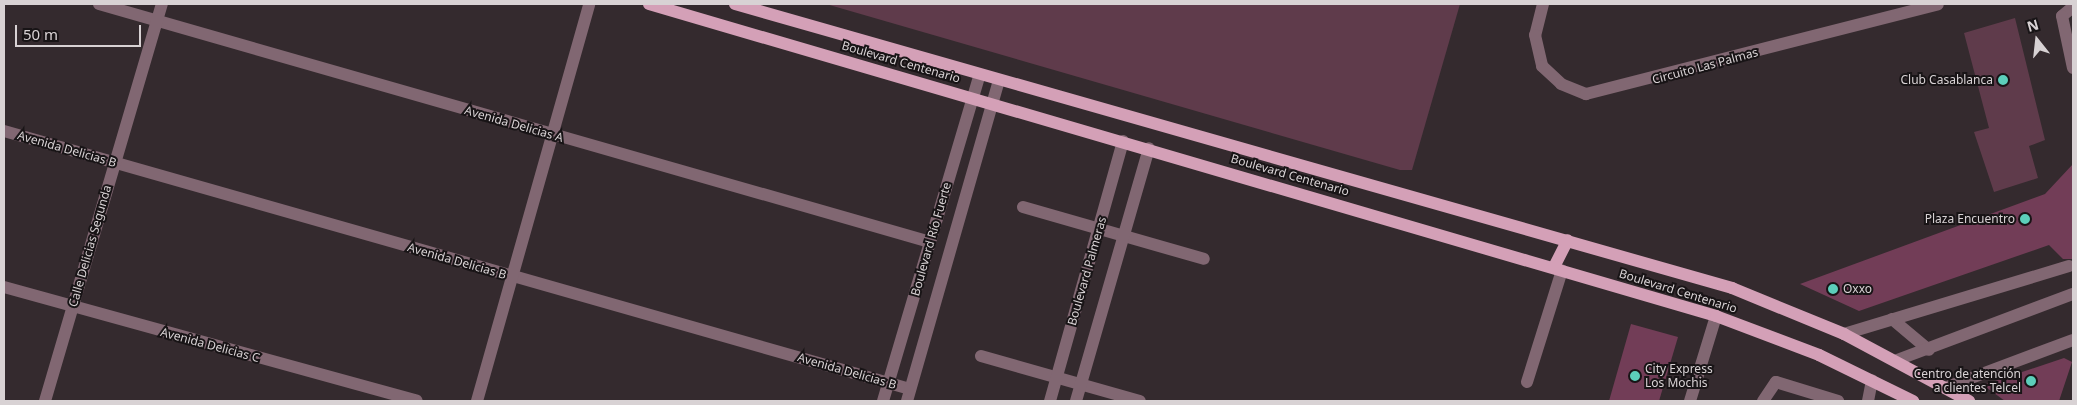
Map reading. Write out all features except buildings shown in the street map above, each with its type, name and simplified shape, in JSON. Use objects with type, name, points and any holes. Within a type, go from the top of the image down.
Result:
[{"type":"main road","name":"Boulevard Centenario","points":[[649,4],[1124,140],[1716,316],[1872,380],[1913,401]]},
{"type":"main road","name":"Boulevard Centenario","points":[[735,4],[979,76],[1568,240],[1732,288],[1844,334],[1897,360],[1969,401]]},
{"type":"main road","points":[[1558,268],[1568,240]]},
{"type":"street","name":"Avenida Delicias A","points":[[99,4],[930,242]]},
{"type":"street","name":"Calle Delicias Segunda","points":[[45,401],[162,4]]},
{"type":"street","points":[[477,401],[589,4]]},
{"type":"street","name":"Circuito Las Palmas","points":[[1543,4],[1535,35],[1542,66],[1561,84],[1586,94],[1938,4]]},
{"type":"street","points":[[2073,7],[2062,16],[2073,68]]},
{"type":"street","name":"Boulevard Río Fuerte","points":[[883,401],[979,76]]},
{"type":"street","name":"Boulevard Río Fuerte","points":[[909,395],[999,81]]},
{"type":"street","name":"Avenida Delicias B","points":[[4,131],[888,383],[909,395]]},
{"type":"street","name":"Boulevard Palmeras","points":[[1050,401],[1124,140]]},
{"type":"street","name":"Boulevard Palmeras","points":[[1076,401],[1149,148]]},
{"type":"street","points":[[1022,208],[1204,258]]},
{"type":"street","points":[[1844,334],[2069,266]]},
{"type":"street","points":[[1527,382],[1558,268]]},
{"type":"street","name":"Avenida Delicias C","points":[[4,287],[417,401]]},
{"type":"street","points":[[1897,360],[1929,350],[2073,294]]},
{"type":"street","points":[[1690,401],[1716,316]]},
{"type":"street","points":[[1892,319],[1929,350]]},
{"type":"street","points":[[1947,387],[2073,340]]},
{"type":"street","points":[[981,356],[1140,401]]},
{"type":"street","points":[[1868,401],[1872,380]]},
{"type":"street","points":[[1764,401],[1776,382],[1838,401]]},
{"type":"shaded area","points":[[826,4],[1460,4],[1412,170],[1400,170]]},
{"type":"shaded area","name":"Club Casablanca","points":[[2015,18],[2045,140],[2029,146],[2038,178],[1994,192],[1974,132],[1989,128],[1964,33]]},
{"type":"place","name":"Club Casablanca","points":[[2003,80]]},
{"type":"place","name":"Plaza Encuentro","points":[[2025,219]]},
{"type":"place","name":"Oxxo","points":[[1833,289]]},
{"type":"place","name":"City Express Los Mochis","points":[[1635,376]]},
{"type":"place","name":"Centro de atención a clientes Telcel","points":[[2031,381]]}]
